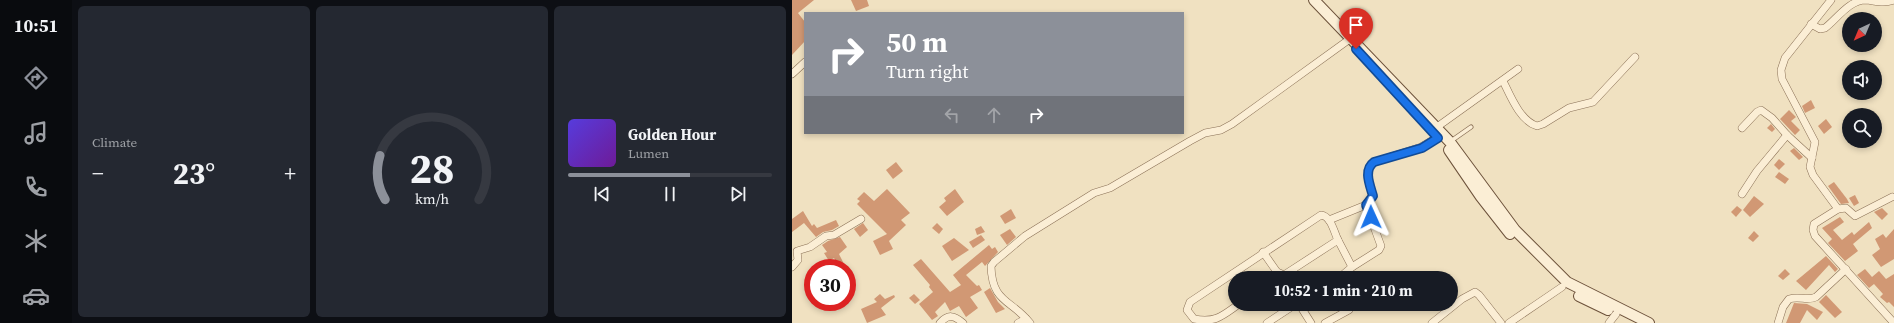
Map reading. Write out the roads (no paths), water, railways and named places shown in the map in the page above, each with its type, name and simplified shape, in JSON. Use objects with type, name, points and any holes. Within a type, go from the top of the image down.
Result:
[{"type":"street","points":[[1309,0],[1418,114],[1450,142],[1515,230],[1567,282],[1616,314],[1635,323]]},
{"type":"street","points":[[1309,0],[1439,133],[1447,147],[1499,221],[1562,287],[1649,323]]},
{"type":"street","points":[[1831,0],[1785,58],[1781,70],[1782,79],[1815,142],[1815,150],[1810,167],[1813,175],[1838,209]]},
{"type":"street","points":[[1811,24],[1820,29],[1825,28],[1850,5],[1857,1],[1866,0],[1878,3],[1894,0]]},
{"type":"street","points":[[1028,321],[1008,304],[995,289],[991,272],[991,266],[994,262],[1025,236],[1094,193],[1110,188],[1190,140],[1205,133],[1221,130],[1232,124],[1347,41]]},
{"type":"street","points":[[1503,81],[1515,104],[1527,121],[1537,126],[1569,108],[1593,102],[1635,57]]},
{"type":"street","points":[[792,74],[804,63]]},
{"type":"street","points":[[1329,220],[1366,205],[1373,196],[1368,175],[1371,164],[1422,148],[1518,69]]},
{"type":"street","points":[[1742,128],[1757,112],[1761,110],[1772,118],[1786,135],[1812,158]]},
{"type":"street","points":[[1742,194],[1774,148],[1786,135]]},
{"type":"street","points":[[1892,197],[1855,216],[1846,208],[1838,209],[1814,224],[1813,230],[1815,236],[1894,323]]},
{"type":"street","points":[[1347,271],[1379,250],[1381,246],[1366,205]]},
{"type":"street","points":[[1235,271],[1321,215],[1324,215],[1329,220],[1352,267]]},
{"type":"street","points":[[792,267],[798,260],[795,251],[810,247],[826,236],[834,235],[861,219]]},
{"type":"street","points":[[1291,271],[1338,240]]},
{"type":"street","points":[[1263,252],[1276,271]]},
{"type":"street","points":[[1778,323],[1783,307],[1789,299],[1802,297],[1810,299],[1816,297],[1846,269]]},
{"type":"street","points":[[1228,276],[1190,302],[1187,310],[1194,319],[1209,322],[1216,320],[1229,311]]},
{"type":"street","points":[[1509,323],[1562,287]]},
{"type":"street","points":[[1432,323],[1462,299],[1475,292],[1501,323]]},
{"type":"street","points":[[1267,323],[1285,311]]},
{"type":"street","points":[[1303,311],[1311,323]]},
{"type":"street","points":[[1325,323],[1347,311]]},
{"type":"street","points":[[1609,323],[1616,314]]},
{"type":"street","points":[[940,323],[949,316],[953,316],[962,323]]},
{"type":"street","points":[[1018,323],[1028,321]]},
{"type":"lane","points":[[1450,142],[1471,127]]}]
